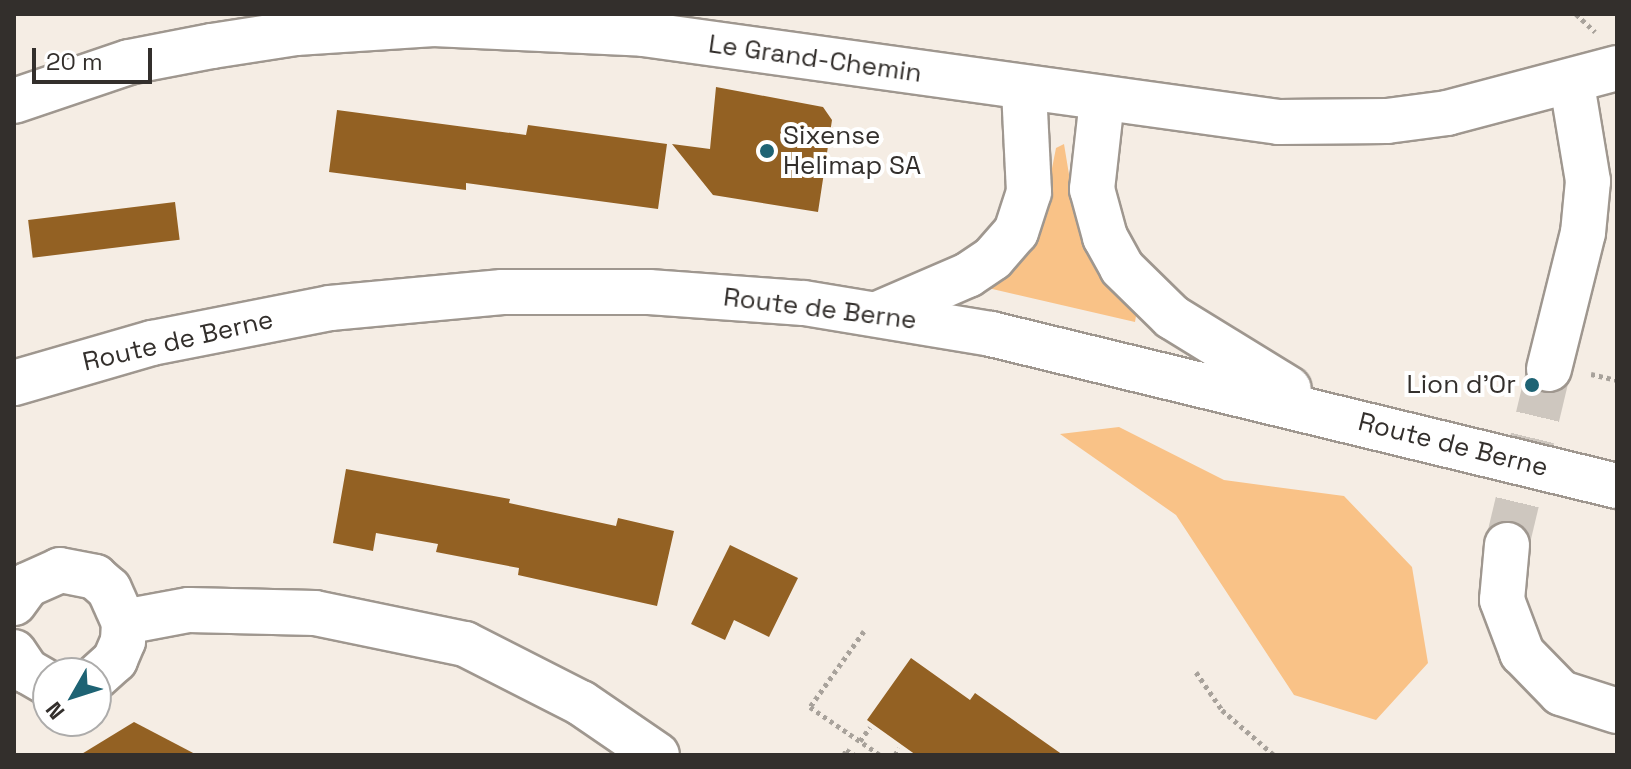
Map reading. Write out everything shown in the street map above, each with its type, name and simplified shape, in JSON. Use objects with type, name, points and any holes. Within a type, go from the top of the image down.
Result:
[{"type":"street","name":"Le Grand-Chemin","points":[[14,101],[129,62],[212,46],[296,33],[434,24],[643,34],[1231,118],[1325,124],[1447,113],[1572,84],[1608,51]]},
{"type":"street","points":[[1549,369],[1583,233],[1588,181],[1572,84]]},
{"type":"street","points":[[880,313],[968,275],[1010,241],[1029,192],[1024,89]]},
{"type":"street","points":[[1102,100],[1092,189],[1105,237],[1122,268],[1153,302],[1192,332],[1336,416]]},
{"type":"street","name":"Route de Berne","points":[[14,383],[167,340],[413,298],[649,292],[880,313],[1102,359],[1617,486]]},
{"type":"street","points":[[1507,545],[1502,600],[1522,653],[1561,693],[1617,711]]},
{"type":"street","points":[[14,603],[42,575],[78,571],[109,589],[124,622],[112,663]]},
{"type":"street","points":[[124,622],[189,610],[315,613],[465,644],[581,703],[657,755]]},
{"type":"street","points":[[14,652],[32,674]]},
{"type":"path","points":[[1576,14],[1608,51]]},
{"type":"path","points":[[864,631],[810,707],[880,755]]},
{"type":"path","points":[[1196,672],[1222,710],[1274,755]]},
{"type":"path","points":[[860,741],[870,727]]},
{"type":"path","points":[[895,755],[899,748]]},
{"type":"path","points":[[844,755],[846,750],[855,755]]},
{"type":"shaded area","points":[[1064,144],[1076,217],[1089,253],[1106,283],[1136,316],[1135,322],[988,288],[1026,255],[1039,234],[1056,148]]},
{"type":"shaded area","points":[[1119,427],[1224,480],[1344,496],[1412,567],[1428,663],[1376,720],[1294,695],[1176,515],[1060,434]]},
{"type":"building","points":[[716,87],[823,107],[832,120],[818,212],[713,195],[672,144],[710,149]]},
{"type":"building","points":[[337,110],[526,135],[528,125],[667,144],[658,209],[466,183],[466,190],[329,172]]},
{"type":"building","points":[[175,202],[180,240],[33,258],[28,220]]},
{"type":"building","points":[[346,469],[510,499],[509,503],[616,526],[618,518],[674,531],[657,606],[518,575],[519,568],[436,552],[438,544],[376,533],[373,551],[333,543]]},
{"type":"building","points":[[730,545],[798,578],[769,637],[734,620],[725,640],[691,624]]},
{"type":"building","points":[[911,658],[970,700],[975,693],[1063,755],[916,755],[867,720]]},
{"type":"building","points":[[134,722],[197,755],[80,755]]},
{"type":"tunnel","points":[[1507,545],[1549,369]]},
{"type":"place","name":"Sixense Helimap SA","points":[[767,151]]},
{"type":"place","name":"Lion d'Or","points":[[1532,385]]}]
